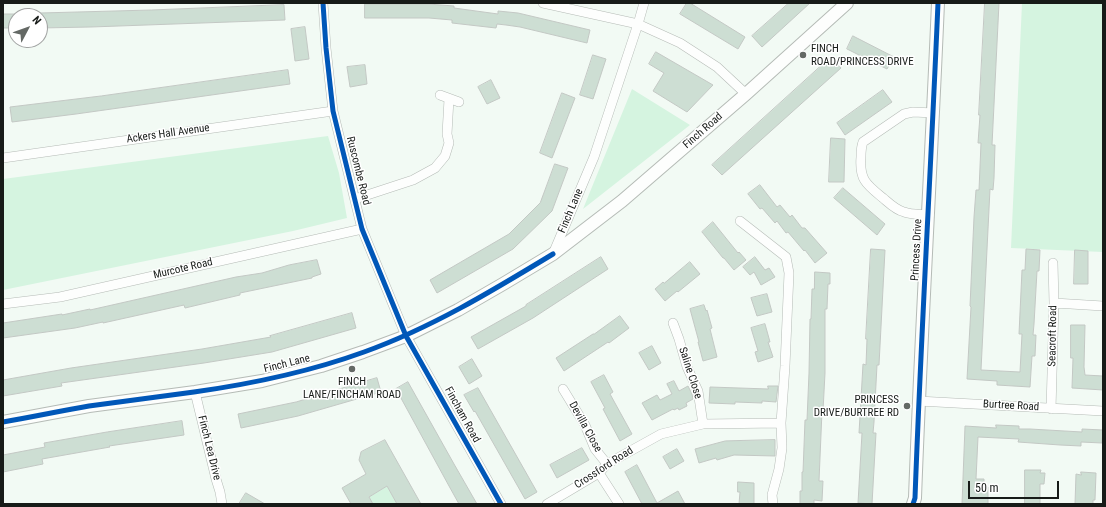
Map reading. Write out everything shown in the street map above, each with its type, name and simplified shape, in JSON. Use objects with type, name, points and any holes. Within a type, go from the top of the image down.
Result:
[{"type":"street","name":"Ruscombe Road","points":[[323,3],[333,111],[362,229],[406,336]]},
{"type":"street","points":[[543,3],[638,24],[680,43],[717,67],[746,94]]},
{"type":"street","name":"Finch Lane","points":[[3,422],[89,406],[195,392],[262,381],[321,366],[406,336],[458,310],[553,254],[594,158],[644,3]]},
{"type":"street","name":"Finch Road","points":[[553,254],[622,201],[746,94],[847,3]]},
{"type":"street","name":"Princess Drive","points":[[914,502],[934,113],[938,3]]},
{"type":"street","points":[[440,95],[459,102]]},
{"type":"street","points":[[355,200],[413,180],[435,168],[445,156],[449,143],[447,134],[449,99]]},
{"type":"street","name":"Ackers Hall Avenue","points":[[3,158],[333,111]]},
{"type":"street","name":"Princess Drive","points":[[929,215],[903,212],[894,208],[866,182],[861,173],[861,162],[863,142],[901,116],[908,112],[934,113]]},
{"type":"street","points":[[740,220],[786,257],[789,273],[781,423],[782,448],[779,469],[772,495],[773,504]]},
{"type":"street","name":"Murcote Road","points":[[3,304],[60,296],[362,229]]},
{"type":"street","name":"Seacroft Road","points":[[1051,409],[1054,303],[1053,263]]},
{"type":"street","points":[[1054,303],[1103,306]]},
{"type":"street","name":"Saline Close","points":[[673,323],[687,367],[698,391],[702,424]]},
{"type":"street","name":"Fincham Road","points":[[406,336],[501,504]]},
{"type":"street","name":"Devilla Close","points":[[563,389],[585,425],[596,450],[607,464]]},
{"type":"street","name":"Finch Lea Drive","points":[[195,392],[222,504]]},
{"type":"street","name":"Burtree Road","points":[[918,401],[1103,411]]},
{"type":"street","name":"Crossford Road","points":[[547,504],[599,473],[607,464],[661,434],[702,424],[781,423]]},
{"type":"street","points":[[599,473],[619,504]]},
{"type":"green space","points":[[1022,3],[1103,3],[1103,252],[1011,248]]},
{"type":"green space","points":[[632,89],[690,125],[583,209]]},
{"type":"green space","points":[[328,136],[339,173],[347,218],[293,231],[3,290],[3,179]]},
{"type":"green space","points":[[387,486],[397,504],[373,504],[369,497]]},
{"type":"building","points":[[687,3],[690,3],[745,37],[738,49],[680,14]]},
{"type":"building","points":[[789,3],[810,3],[762,47],[752,36]]},
{"type":"building","points":[[985,3],[999,3],[992,145],[995,145],[994,178],[993,190],[990,189],[981,370],[1020,372],[1022,334],[1019,334],[1022,270],[1025,270],[1026,249],[1040,250],[1039,271],[1037,271],[1033,335],[1036,335],[1035,356],[1032,356],[1030,387],[997,385],[997,381],[967,379],[974,217],[976,190],[979,190],[981,143],[978,143]]},
{"type":"building","points":[[365,4],[428,4],[454,6],[454,8],[498,14],[498,11],[518,13],[590,30],[587,43],[506,25],[497,24],[496,28],[452,23],[452,20],[429,18],[365,18]]},
{"type":"building","points":[[284,5],[285,20],[48,28],[48,13]]},
{"type":"building","points":[[3,14],[8,14],[8,28],[3,28]]},
{"type":"building","points":[[305,27],[309,59],[295,61],[291,29]]},
{"type":"building","points":[[853,36],[894,57],[887,69],[847,49]]},
{"type":"building","points":[[656,52],[713,85],[687,112],[653,91],[664,73],[649,64]]},
{"type":"building","points":[[593,55],[606,59],[593,99],[580,95]]},
{"type":"building","points":[[831,57],[841,68],[722,175],[712,165]]},
{"type":"building","points":[[365,65],[367,84],[350,87],[347,67]]},
{"type":"building","points":[[288,70],[290,84],[12,122],[10,107]]},
{"type":"building","points":[[491,80],[500,98],[487,104],[478,87]]},
{"type":"building","points":[[883,90],[892,102],[845,135],[837,123]]},
{"type":"building","points":[[562,93],[575,98],[552,158],[540,153]]},
{"type":"building","points":[[831,138],[845,139],[844,182],[829,182]]},
{"type":"building","points":[[555,164],[568,168],[552,211],[513,249],[437,293],[430,280],[509,234],[540,203]]},
{"type":"building","points":[[760,185],[777,207],[780,205],[790,217],[792,215],[802,228],[805,228],[827,253],[815,263],[788,232],[786,233],[777,221],[775,223],[762,208],[760,209],[748,194]]},
{"type":"building","points":[[843,188],[885,224],[877,235],[834,198]]},
{"type":"building","points":[[713,222],[738,253],[739,252],[746,260],[734,270],[702,232]]},
{"type":"building","points":[[871,249],[885,250],[879,365],[877,365],[873,433],[876,433],[872,504],[858,503],[862,433],[859,433],[863,364],[866,365]]},
{"type":"building","points":[[1075,250],[1088,251],[1088,284],[1074,284]]},
{"type":"building","points":[[601,257],[608,269],[533,318],[478,349],[471,337],[526,306]]},
{"type":"building","points":[[755,257],[765,270],[769,268],[775,277],[761,285],[754,272],[750,275],[743,267]]},
{"type":"building","points":[[317,260],[321,274],[312,278],[240,293],[240,295],[185,308],[184,305],[103,323],[3,338],[3,323],[90,310]]},
{"type":"building","points":[[690,262],[700,274],[665,301],[655,289]]},
{"type":"building","points":[[815,272],[830,273],[827,309],[825,309],[825,373],[819,481],[823,481],[822,501],[814,500],[814,504],[800,504],[800,491],[802,491],[805,420],[807,420],[810,319]]},
{"type":"building","points":[[767,294],[772,312],[757,316],[751,298]]},
{"type":"building","points":[[704,305],[712,328],[710,329],[717,357],[703,361],[690,309]]},
{"type":"building","points":[[352,313],[356,328],[272,352],[61,383],[62,386],[3,396],[3,380],[271,337],[270,336]]},
{"type":"building","points":[[620,316],[629,328],[609,343],[608,342],[564,371],[556,358]]},
{"type":"building","points":[[765,324],[770,342],[768,342],[773,357],[758,362],[755,352],[758,351],[751,328]]},
{"type":"building","points":[[1071,325],[1085,325],[1085,375],[1103,376],[1103,390],[1072,388],[1073,358],[1071,358]]},
{"type":"building","points":[[652,346],[661,363],[649,370],[639,353]]},
{"type":"building","points":[[472,359],[482,376],[469,384],[459,367]]},
{"type":"building","points":[[604,375],[613,392],[610,394],[632,434],[620,441],[591,382]]},
{"type":"building","points":[[377,378],[381,392],[298,416],[241,428],[238,414],[296,402]]},
{"type":"building","points":[[674,381],[679,391],[688,386],[693,399],[686,403],[687,406],[679,410],[678,408],[673,409],[652,420],[642,403],[657,395],[660,400],[672,394],[667,384]]},
{"type":"building","points":[[408,382],[477,504],[459,504],[396,389]]},
{"type":"building","points":[[768,386],[778,386],[776,402],[735,402],[735,404],[709,403],[710,387],[768,389]]},
{"type":"building","points":[[478,388],[537,492],[525,499],[475,411],[474,412],[464,395]]},
{"type":"building","points":[[182,421],[184,435],[109,446],[110,447],[42,459],[43,464],[3,472],[3,455],[45,447],[44,443]]},
{"type":"building","points":[[996,425],[1019,426],[1019,429],[1082,432],[1082,429],[1103,430],[1102,443],[1081,442],[1081,446],[1060,445],[1018,442],[1019,439],[978,437],[976,479],[984,479],[984,487],[988,487],[988,504],[962,504],[965,426],[996,428]]},
{"type":"building","points":[[385,440],[421,504],[397,504],[387,486],[369,497],[373,504],[351,504],[342,488],[366,474],[359,460],[361,452]]},
{"type":"building","points":[[775,440],[775,456],[734,455],[699,463],[695,449],[725,441]]},
{"type":"building","points":[[582,448],[589,460],[557,478],[550,465]]},
{"type":"building","points":[[677,449],[684,461],[670,469],[663,457]]},
{"type":"building","points":[[637,465],[657,503],[678,491],[685,504],[642,504],[625,472]]},
{"type":"building","points":[[1025,470],[1041,470],[1040,473],[1045,473],[1044,484],[1040,484],[1040,504],[1025,504]]},
{"type":"building","points":[[1081,472],[1096,473],[1095,500],[1093,500],[1093,504],[1075,504],[1076,474],[1081,475]]},
{"type":"building","points":[[738,482],[754,483],[754,504],[739,504],[740,492],[738,492]]},
{"type":"building","points":[[246,493],[265,504],[239,504]]},
{"type":"cycle path","points":[[323,3],[333,111],[362,229],[406,336],[501,504]]},
{"type":"cycle path","points":[[913,504],[915,498],[938,3]]},
{"type":"cycle path","points":[[3,422],[89,406],[237,385],[322,366],[364,352],[413,332],[461,308],[553,254]]},
{"type":"place","name":"FINCH ROAD/PRINCESS DRIVE","points":[[803,55]]},
{"type":"place","name":"FINCH LANE/FINCHAM ROAD","points":[[352,369]]},
{"type":"place","name":"PRINCESS DRIVE/BURTREE RD","points":[[907,406]]}]
